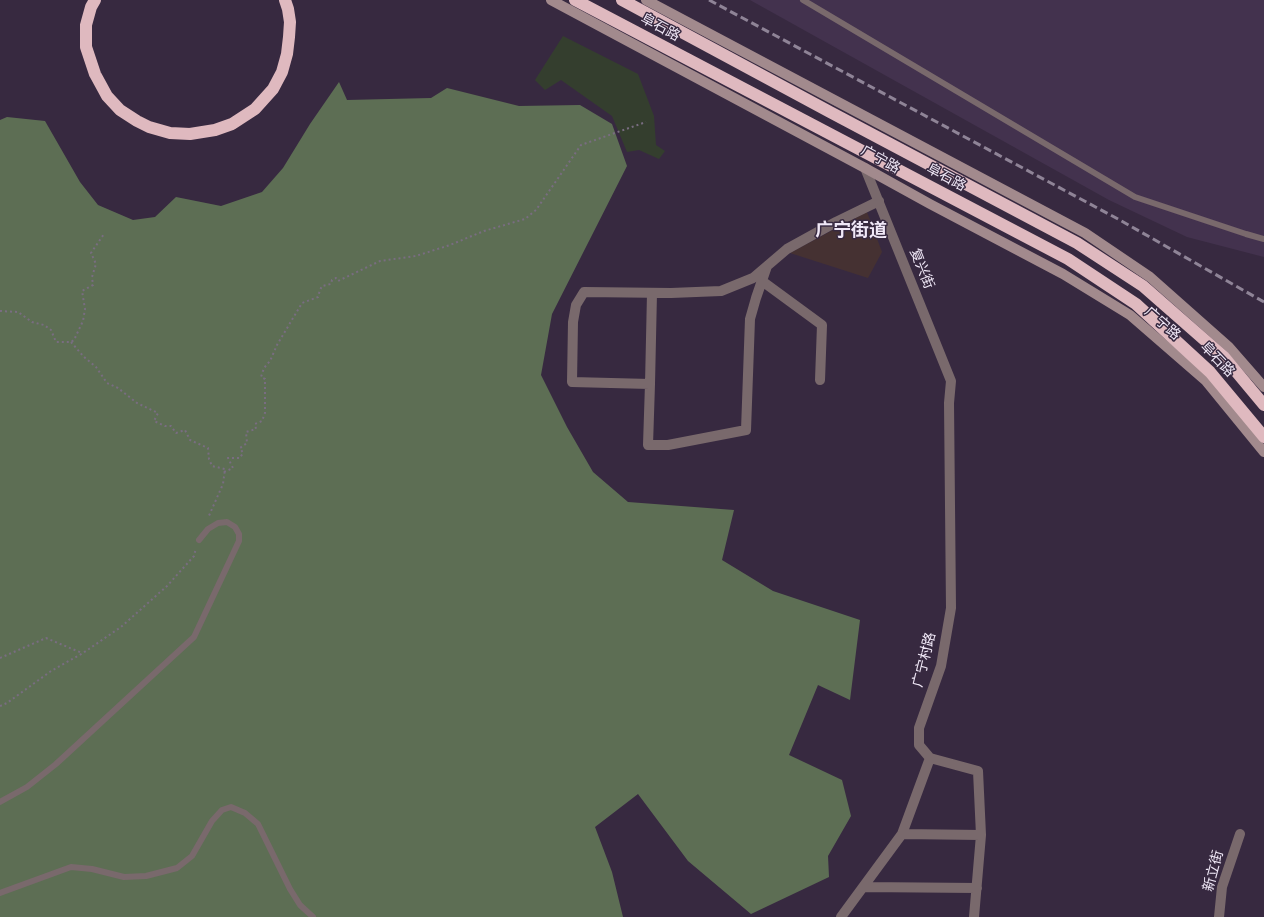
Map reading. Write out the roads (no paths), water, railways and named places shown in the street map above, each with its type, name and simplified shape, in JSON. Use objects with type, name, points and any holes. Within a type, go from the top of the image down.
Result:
[{"type":"highway","points":[[96,0],[91,7],[86,25],[86,47],[95,74],[107,96],[120,110],[149,127],[170,133],[190,134],[215,130],[232,124],[255,109],[273,89],[282,72],[287,54],[290,22],[285,0]]},
{"type":"highway","name":"阜石路","points":[[575,0],[1068,259],[1136,304],[1210,372],[1264,437]]},
{"type":"highway","name":"阜石路","points":[[622,0],[1077,242],[1143,286],[1224,357],[1264,405]]},
{"type":"street","name":"广宁路","points":[[551,0],[1063,274],[1130,315],[1206,381],[1264,452]]},
{"type":"street","name":"广宁路","points":[[646,0],[1085,233],[1150,277],[1229,347],[1264,387]]},
{"type":"street","name":"复兴街","points":[[865,168],[951,381]]},
{"type":"street","points":[[650,384],[572,382],[573,322],[576,305],[584,292],[652,293],[721,291],[753,278],[787,249],[836,222],[879,201]]},
{"type":"street","points":[[652,293],[648,445],[668,445],[746,430],[750,319],[767,266]]},
{"type":"street","points":[[762,281],[822,325],[820,380]]},
{"type":"street","name":"广宁村路","points":[[930,758],[919,745],[919,728],[941,666],[951,608],[949,403],[951,381]]},
{"type":"street","points":[[842,917],[902,834],[930,758],[978,771],[981,835],[974,917]]},
{"type":"street","points":[[902,834],[981,835]]},
{"type":"street","name":"新立街","points":[[1219,917],[1222,887],[1240,834]]},
{"type":"street","points":[[863,887],[976,888]]},
{"type":"lane","points":[[803,0],[1135,197],[1246,234],[1264,238]]},
{"type":"lane","points":[[0,802],[27,787],[56,764],[194,637],[239,542],[239,534],[235,527],[227,522],[218,523],[208,528],[199,540]]},
{"type":"lane","points":[[0,894],[70,867],[92,869],[124,877],[146,876],[177,868],[192,856],[212,821],[222,810],[231,807],[245,812],[258,824],[290,890],[300,905],[313,917]]},
{"type":"railway","points":[[709,0],[1118,219],[1264,302]]},
{"type":"district","name":"广宁街道","points":[[851,231]]}]
